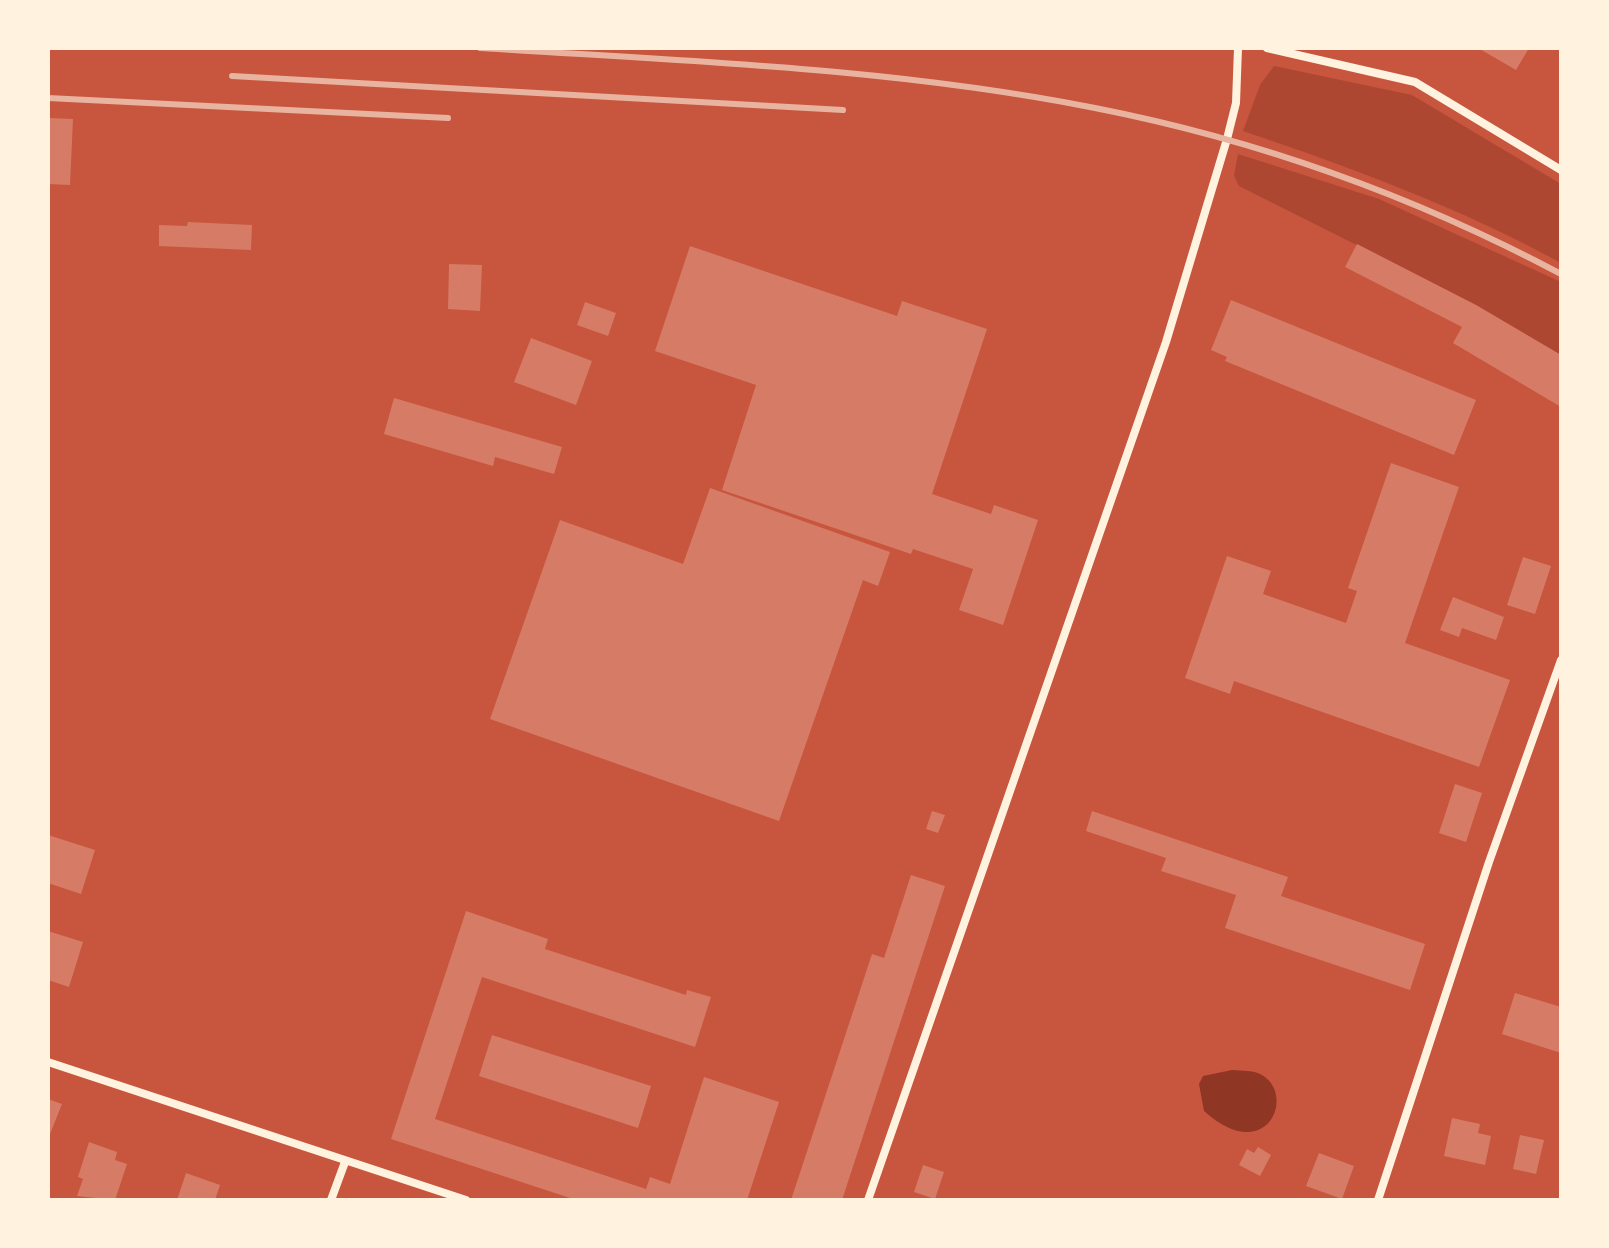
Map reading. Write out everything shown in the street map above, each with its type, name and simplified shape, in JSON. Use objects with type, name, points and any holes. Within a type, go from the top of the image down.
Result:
[{"type":"street","points":[[868,1200],[1171,327],[1236,103],[1238,48]]},
{"type":"street","points":[[1267,48],[1415,82],[1561,170]]},
{"type":"street","points":[[1378,1200],[1489,862],[1561,660]]},
{"type":"street","points":[[48,1062],[466,1200]]},
{"type":"street","points":[[331,1200],[345,1162]]},
{"type":"shaded area","points":[[1274,66],[1412,95],[1561,184],[1561,263],[1484,224],[1405,190],[1243,131],[1260,85]]},
{"type":"shaded area","points":[[1238,154],[1379,199],[1561,282],[1561,355],[1476,305],[1239,186],[1234,176]]},
{"type":"shaded area","points":[[1232,1070],[1259,1073],[1272,1085],[1276,1097],[1275,1110],[1269,1122],[1259,1130],[1244,1132],[1226,1126],[1204,1111],[1199,1084],[1203,1076]]},
{"type":"building","points":[[1478,48],[1529,48],[1516,70]]},
{"type":"building","points":[[48,118],[73,119],[70,185],[48,184]]},
{"type":"building","points":[[188,222],[252,225],[251,250],[159,246],[159,225],[187,226]]},
{"type":"building","points":[[1357,244],[1476,305],[1561,355],[1561,407],[1453,343],[1462,327],[1345,267]]},
{"type":"building","points":[[690,246],[897,316],[902,301],[987,329],[932,494],[991,514],[994,505],[1038,520],[1003,625],[959,610],[973,569],[913,549],[911,554],[722,490],[756,385],[655,351]]},
{"type":"building","points":[[449,264],[482,265],[480,311],[448,309]]},
{"type":"building","points":[[1231,300],[1476,400],[1454,455],[1225,361],[1227,357],[1211,350]]},
{"type":"building","points":[[585,302],[616,313],[608,336],[577,325]]},
{"type":"building","points":[[531,338],[592,361],[576,405],[514,382]]},
{"type":"building","points":[[394,398],[562,447],[554,474],[495,457],[493,466],[384,434]]},
{"type":"building","points":[[1391,463],[1459,487],[1405,643],[1510,680],[1479,767],[1234,681],[1230,694],[1185,678],[1227,556],[1271,571],[1263,594],[1346,623],[1357,591],[1348,588]]},
{"type":"building","points":[[710,488],[890,552],[878,586],[863,580],[779,821],[490,719],[560,520],[683,564]]},
{"type":"building","points":[[1523,557],[1551,566],[1535,614],[1507,605]]},
{"type":"building","points":[[1453,597],[1504,617],[1496,640],[1462,628],[1459,637],[1440,630]]},
{"type":"building","points":[[1455,784],[1482,793],[1466,842],[1439,833]]},
{"type":"building","points":[[932,811],[945,815],[938,833],[926,829]]},
{"type":"building","points":[[1092,811],[1288,877],[1281,896],[1425,944],[1410,990],[1225,928],[1236,895],[1161,871],[1166,858],[1086,831]]},
{"type":"building","points":[[48,835],[95,850],[81,894],[48,883]]},
{"type":"building","points":[[911,875],[945,886],[842,1200],[791,1200],[872,954],[884,958]]},
{"type":"building","points":[[466,911],[548,939],[545,949],[686,995],[687,990],[711,997],[695,1047],[482,977],[435,1119],[646,1189],[650,1177],[670,1184],[704,1077],[779,1102],[747,1200],[576,1200],[391,1139]]},
{"type":"building","points":[[48,931],[83,942],[69,987],[48,980]]},
{"type":"building","points":[[1515,993],[1561,1007],[1561,1053],[1502,1034]]},
{"type":"building","points":[[492,1035],[651,1086],[638,1128],[479,1076]]},
{"type":"building","points":[[48,1099],[62,1104],[48,1139]]},
{"type":"building","points":[[1452,1118],[1480,1124],[1478,1133],[1491,1136],[1485,1165],[1444,1156]]},
{"type":"building","points":[[1520,1135],[1544,1140],[1536,1174],[1513,1169]]},
{"type":"building","points":[[89,1142],[117,1152],[115,1160],[127,1164],[115,1200],[77,1196],[83,1179],[78,1177]]},
{"type":"building","points":[[1258,1147],[1271,1155],[1260,1176],[1239,1165],[1247,1149],[1254,1153]]},
{"type":"building","points":[[1319,1153],[1354,1166],[1342,1199],[1306,1186]]},
{"type":"building","points":[[923,1165],[944,1172],[935,1199],[914,1192]]},
{"type":"building","points":[[186,1173],[220,1185],[215,1200],[177,1200]]},
{"type":"railway","points":[[480,48],[866,75],[1019,94],[1095,108],[1216,136],[1334,174],[1449,220],[1561,274]]},
{"type":"railway","points":[[232,76],[843,110]]},
{"type":"railway","points":[[48,98],[448,118]]}]
